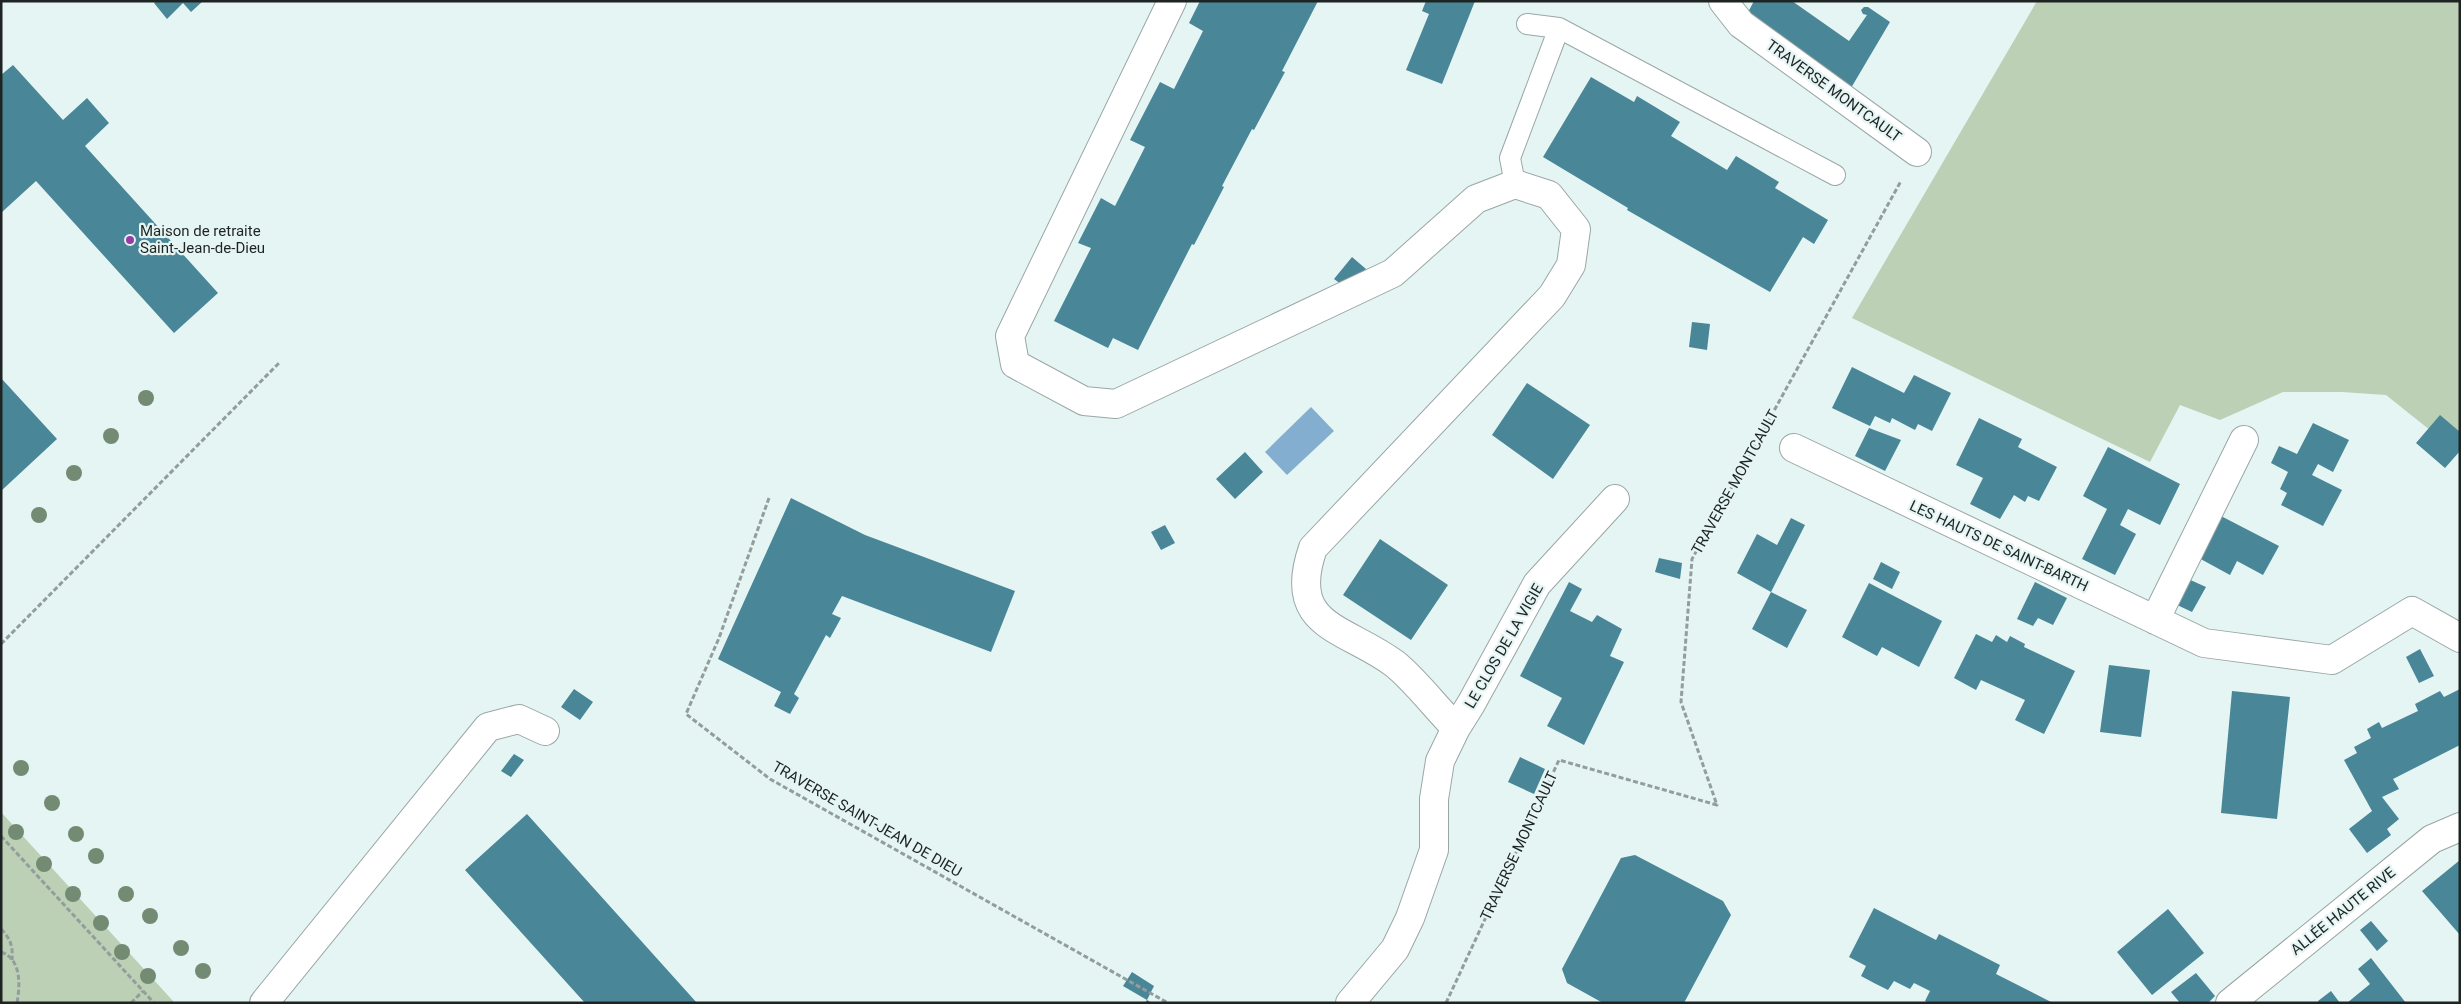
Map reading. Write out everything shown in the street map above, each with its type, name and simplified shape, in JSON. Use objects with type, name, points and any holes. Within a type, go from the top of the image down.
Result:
[{"type":"street","points":[[1172,1],[1010,336],[1015,364],[1084,401],[1116,404],[1393,273],[1476,198],[1515,184],[1549,195],[1576,229],[1571,266],[1552,296],[1313,548],[1306,567],[1305,592],[1316,616],[1395,664],[1456,728]]},
{"type":"street","name":"TRAVERSE MONTCAULT","points":[[1723,1],[1741,24],[1917,152]]},
{"type":"street","points":[[2155,620],[2244,440]]},
{"type":"street","name":"LES HAUTS DE SAINT-BARTH","points":[[1794,448],[2204,643],[2332,660],[2412,611],[2460,638]]},
{"type":"street","name":"LE CLOS DE LA VIGIE","points":[[1350,1003],[1395,949],[1410,918],[1434,850],[1434,799],[1440,761],[1456,728],[1538,584],[1615,500]]},
{"type":"street","points":[[264,1003],[488,727],[519,719],[545,730]]},
{"type":"street","name":"ALLÉE HAUTE RIVE","points":[[2230,1003],[2432,838],[2460,827]]},
{"type":"lane","points":[[1527,24],[1559,28],[1835,176]]},
{"type":"lane","points":[[1515,184],[1510,158],[1559,28]]},
{"type":"path","name":"TRAVERSE MONTCAULT","points":[[1446,1003],[1559,760],[1717,805],[1681,702],[1692,559],[1917,152]]},
{"type":"path","points":[[1,644],[280,362]]},
{"type":"path","name":"TRAVERSE SAINT-JEAN DE DIEU","points":[[769,498],[719,638],[686,714],[770,779],[1168,1003]]},
{"type":"path","points":[[1,836],[154,1003]]},
{"type":"path","points":[[1,930],[8,936],[13,949],[12,960],[20,985],[16,1003]]},
{"type":"path","points":[[1,952],[12,960]]},
{"type":"path","points":[[131,1003],[143,991]]},
{"type":"green space","points":[[2037,1],[2460,1],[2460,454],[2386,395],[2342,392],[2283,392],[2220,420],[2180,405],[2150,462],[1852,318]]},
{"type":"green space","points":[[1,812],[173,1001],[174,1003],[1,1003]]},
{"type":"water","points":[[1311,407],[1334,431],[1287,475],[1265,452]]},
{"type":"building","points":[[156,1],[203,1],[191,12],[183,3],[167,19],[154,3]]},
{"type":"building","points":[[1200,1],[1318,1],[1282,71],[1285,72],[1254,130],[1252,129],[1222,186],[1224,187],[1194,245],[1192,244],[1138,350],[1113,338],[1108,348],[1054,321],[1091,248],[1078,243],[1101,198],[1115,206],[1145,147],[1130,140],[1160,82],[1174,89],[1203,31],[1189,23]]},
{"type":"building","points":[[1426,1],[1475,1],[1442,84],[1406,70],[1429,14],[1422,11]]},
{"type":"building","points":[[1754,1],[1792,1],[1849,41],[1867,15],[1863,14],[1861,10],[1864,7],[1868,7],[1890,22],[1851,88],[1746,16]]},
{"type":"building","name":"Maison de retraite Saint-Jean-de-Dieu","points":[[13,65],[63,120],[87,98],[109,123],[85,146],[218,293],[174,333],[36,181],[1,213],[1,75]]},
{"type":"building","points":[[1591,77],[1634,102],[1637,96],[1680,122],[1671,136],[1727,170],[1736,156],[1779,182],[1775,188],[1828,220],[1814,244],[1803,237],[1770,292],[1627,210],[1628,208],[1543,157]]},
{"type":"building","points":[[1352,257],[1366,269],[1349,290],[1334,279]]},
{"type":"building","points":[[1692,322],[1710,324],[1707,350],[1689,347]]},
{"type":"building","points":[[1852,367],[1904,393],[1914,375],[1951,393],[1932,431],[1918,424],[1915,430],[1892,418],[1890,423],[1875,416],[1870,426],[1832,408]]},
{"type":"building","points":[[1,378],[57,439],[1,491]]},
{"type":"building","points":[[1527,383],[1590,425],[1553,479],[1492,435]]},
{"type":"building","points":[[2440,415],[2460,432],[2460,451],[2445,468],[2416,443]]},
{"type":"building","points":[[1979,418],[2022,439],[2018,447],[2057,467],[2039,501],[2028,496],[2025,502],[2014,495],[2000,519],[1970,504],[1983,478],[1956,465]]},
{"type":"building","points":[[2313,423],[2349,440],[2333,472],[2318,464],[2312,475],[2342,490],[2323,526],[2281,505],[2287,493],[2280,489],[2288,472],[2271,463],[2279,446],[2297,454]]},
{"type":"building","points":[[1869,428],[1901,440],[1885,471],[1855,456]]},
{"type":"building","points":[[2108,447],[2180,484],[2160,525],[2128,509],[2120,525],[2136,534],[2115,575],[2082,559],[2107,509],[2083,496]]},
{"type":"building","points":[[1245,452],[1263,472],[1235,499],[1216,479]]},
{"type":"building","points":[[791,498],[865,535],[1015,591],[991,652],[842,596],[832,614],[841,618],[830,638],[826,635],[794,694],[799,698],[790,714],[774,706],[781,692],[718,659]]},
{"type":"building","points":[[2219,515],[2279,546],[2263,575],[2237,561],[2230,575],[2197,557]]},
{"type":"building","points":[[1791,518],[1805,525],[1771,592],[1737,573],[1757,534],[1777,545]]},
{"type":"building","points":[[1165,525],[1175,543],[1161,550],[1151,532]]},
{"type":"building","points":[[1380,539],[1448,585],[1411,640],[1343,595]]},
{"type":"building","points":[[1659,558],[1682,563],[1680,579],[1655,572]]},
{"type":"building","points":[[1881,562],[1900,572],[1892,589],[1873,579]]},
{"type":"building","points":[[2186,578],[2206,587],[2192,612],[2173,603]]},
{"type":"building","points":[[1569,582],[1582,589],[1570,611],[1592,622],[1597,615],[1622,629],[1610,656],[1624,662],[1584,745],[1547,726],[1562,698],[1520,676]]},
{"type":"building","points":[[2035,582],[2067,598],[2053,625],[2038,618],[2033,626],[2017,619]]},
{"type":"building","points":[[1869,583],[1942,621],[1919,667],[1882,647],[1877,656],[1842,637]]},
{"type":"building","points":[[1771,592],[1807,610],[1787,648],[1752,629]]},
{"type":"building","points":[[1976,634],[1992,642],[1996,635],[2007,642],[2010,636],[2025,644],[2024,647],[2075,671],[2044,734],[2015,720],[2025,700],[1981,680],[1976,690],[1954,678]]},
{"type":"building","points":[[2420,649],[2434,676],[2419,683],[2406,657]]},
{"type":"building","points":[[2109,665],[2150,670],[2141,737],[2100,732]]},
{"type":"building","points":[[574,689],[593,702],[580,720],[561,707]]},
{"type":"building","points":[[2460,689],[2460,745],[2393,779],[2399,789],[2382,797],[2399,819],[2387,829],[2391,835],[2367,853],[2349,829],[2372,811],[2344,760],[2357,753],[2354,747],[2371,738],[2367,729],[2379,722],[2382,728],[2418,711],[2415,704],[2440,691],[2444,697]]},
{"type":"building","points":[[2232,691],[2290,697],[2277,819],[2221,813]]},
{"type":"building","points":[[514,754],[524,760],[511,777],[501,771]]},
{"type":"building","points":[[1520,757],[1545,769],[1534,794],[1508,782]]},
{"type":"building","points":[[527,814],[697,1003],[585,1003],[465,870]]},
{"type":"building","points":[[1635,855],[1723,901],[1731,915],[1684,1003],[1603,1003],[1567,983],[1562,969],[1621,858]]},
{"type":"building","points":[[2460,860],[2460,935],[2422,891]]},
{"type":"building","points":[[1874,908],[1936,940],[1939,934],[2000,965],[1996,974],[2053,1003],[1929,1003],[1925,1001],[1930,991],[1914,983],[1910,989],[1894,981],[1888,990],[1874,983],[1861,976],[1866,966],[1849,957]]},
{"type":"building","points":[[2168,909],[2204,953],[2152,995],[2117,952]]},
{"type":"building","points":[[2371,921],[2388,941],[2377,951],[2360,930]]},
{"type":"building","points":[[2371,958],[2406,1003],[2347,1003],[2370,984],[2358,969]]},
{"type":"building","points":[[1132,972],[1154,986],[1147,1000],[1123,986]]},
{"type":"building","points":[[2196,973],[2215,996],[2208,1003],[2180,1003],[2171,992]]},
{"type":"building","points":[[2331,991],[2340,1003],[2319,1003],[2318,1001]]},
{"type":"place","name":"Maison de retraite Saint-Jean-de-Dieu","points":[[130,240]]}]
